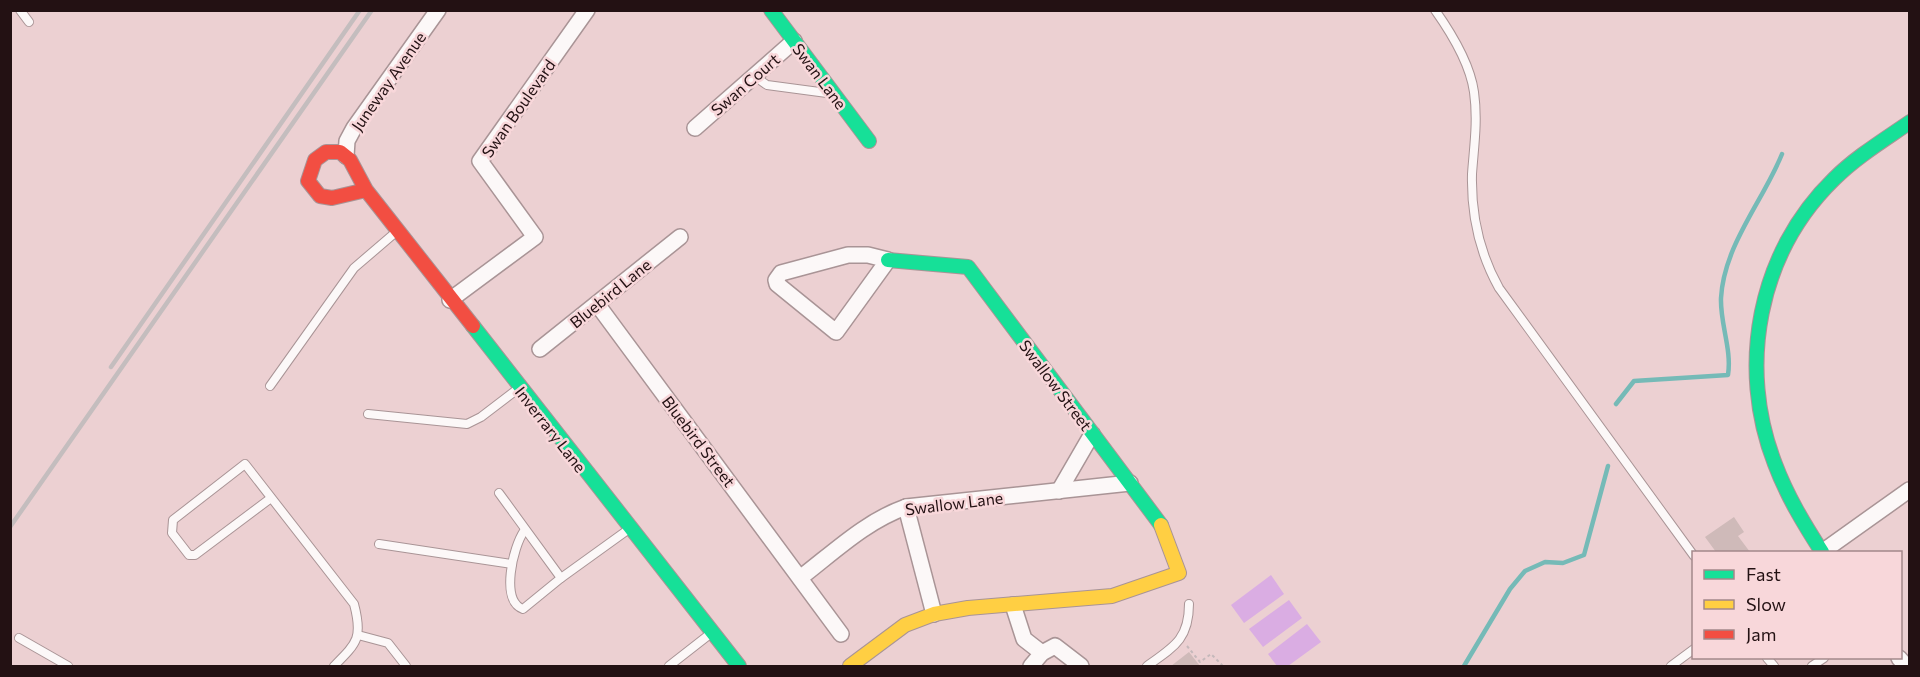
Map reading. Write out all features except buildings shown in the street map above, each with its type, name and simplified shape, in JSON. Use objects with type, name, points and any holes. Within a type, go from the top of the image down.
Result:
[{"type":"street","name":"Juneway Avenue","points":[[346,156],[347,141],[354,128],[438,10]]},
{"type":"street","name":"Swan Boulevard","points":[[450,300],[534,237],[480,161],[587,10]]},
{"type":"street","name":"Swan Lane","points":[[771,10],[869,141]]},
{"type":"street","name":"Swan Court","points":[[695,128],[794,41]]},
{"type":"street","points":[[1821,551],[1801,523],[1776,471],[1762,428],[1755,393],[1754,358],[1757,323],[1766,289],[1780,253],[1817,198],[1854,161],[1910,122]]},
{"type":"street","points":[[346,156],[330,151],[316,156],[308,172],[312,189],[328,199],[366,190]]},
{"type":"street","name":"Inverrary Lane","points":[[346,156],[366,190],[450,300],[739,666]]},
{"type":"street","name":"Bluebird Lane","points":[[540,350],[680,237]]},
{"type":"street","name":"Swallow Street","points":[[888,260],[836,332],[777,285],[776,280],[781,273],[848,255],[868,255],[888,260],[968,267],[1163,528],[1179,573],[1112,596],[1013,605]]},
{"type":"street","name":"Bluebird Street","points":[[597,304],[841,634]]},
{"type":"street","points":[[1059,491],[1092,434]]},
{"type":"street","name":"Swallow Lane","points":[[800,578],[862,529],[889,513],[906,507],[1130,483]]},
{"type":"street","points":[[1823,551],[1909,490]]},
{"type":"street","points":[[906,507],[934,614]]},
{"type":"street","points":[[850,666],[905,625],[934,614],[968,608],[1013,605],[1024,639],[1042,653]]},
{"type":"street","points":[[1031,666],[1042,653],[1055,646],[1081,666]]},
{"type":"lane","points":[[21,10],[29,22]]},
{"type":"lane","points":[[1436,10],[1455,37],[1474,89],[1477,133],[1472,175],[1475,219],[1485,262],[1499,288],[1692,553]]},
{"type":"lane","points":[[754,76],[767,85],[833,93]]},
{"type":"lane","points":[[270,386],[354,268],[397,231]]},
{"type":"lane","points":[[368,414],[467,424],[481,417],[519,388]]},
{"type":"lane","points":[[271,498],[195,555],[189,555],[172,533],[173,520],[243,463],[271,498],[354,604],[360,625],[357,643],[334,666]]},
{"type":"lane","points":[[499,493],[524,531],[561,578]]},
{"type":"lane","points":[[524,531],[516,543],[512,564],[511,599],[516,606],[523,609],[629,528]]},
{"type":"lane","points":[[379,544],[512,564]]},
{"type":"lane","points":[[1147,666],[1182,639],[1189,623],[1189,604]]},
{"type":"lane","points":[[669,666],[711,633]]},
{"type":"lane","points":[[358,635],[388,643],[406,666]]},
{"type":"lane","points":[[19,638],[68,666]]},
{"type":"lane","points":[[1671,666],[1692,650]]},
{"type":"path","points":[[1182,639],[1200,662],[1210,654],[1223,666]]},
{"type":"shaded area","points":[[1271,575],[1284,594],[1244,623],[1231,605]]},
{"type":"shaded area","points":[[1289,600],[1302,618],[1263,647],[1249,629]]},
{"type":"shaded area","points":[[1307,624],[1321,642],[1288,666],[1277,666],[1268,654]]},
{"type":"waterway","points":[[1616,404],[1634,381],[1728,375],[1729,365],[1721,308],[1724,279],[1729,260],[1745,224],[1782,154]]},
{"type":"waterway","points":[[1464,666],[1510,589],[1525,571],[1545,562],[1563,563],[1584,555],[1608,466]]},
{"type":"railway","points":[[111,367],[360,10]]},
{"type":"railway","points":[[10,527],[372,10]]},
{"type":"traffic: fast","points":[[771,10],[869,141]]},
{"type":"traffic: fast","points":[[1821,551],[1785,487],[1775,464],[1764,427],[1758,389],[1757,351],[1762,313],[1772,276],[1787,241],[1808,209],[1834,179],[1852,163],[1910,122]]},
{"type":"traffic: fast","points":[[888,260],[968,267],[1161,525]]},
{"type":"traffic: fast","points":[[473,326],[739,666]]},
{"type":"traffic: slow","points":[[850,666],[905,625],[934,614],[968,608],[1112,596],[1179,573],[1161,525]]},
{"type":"traffic: jam","points":[[366,190],[332,198],[320,196],[308,181],[315,160],[326,152],[340,152],[350,160],[366,190],[473,326]]}]
